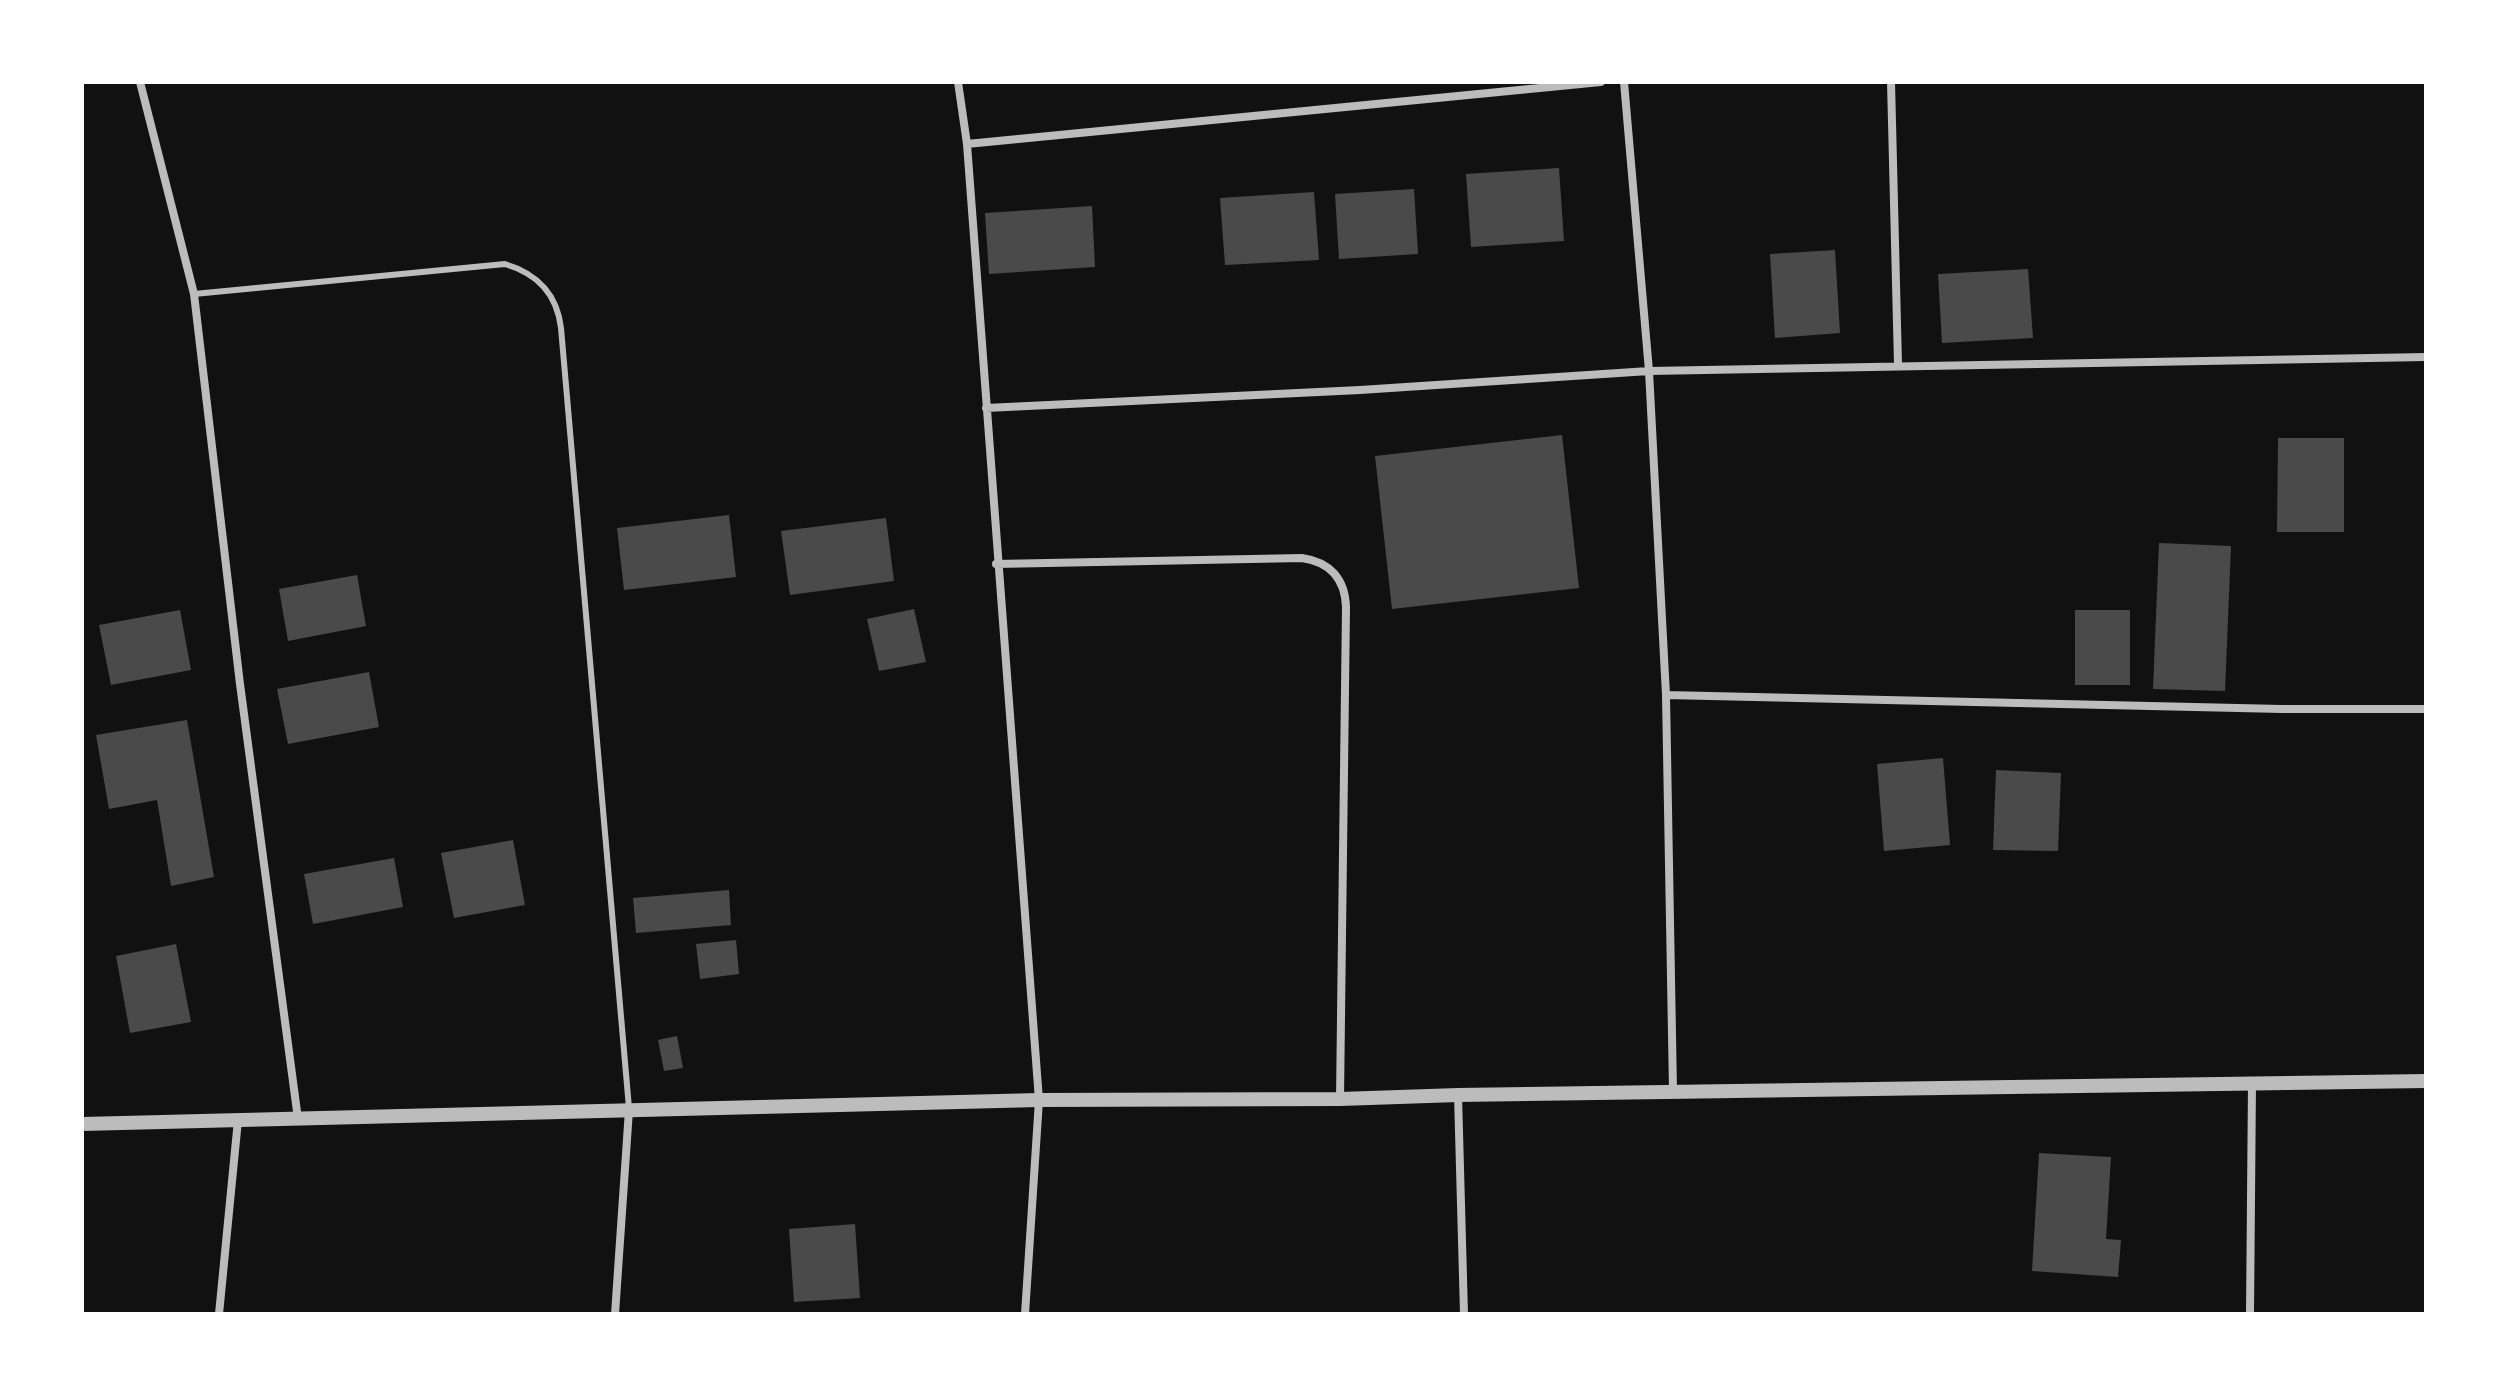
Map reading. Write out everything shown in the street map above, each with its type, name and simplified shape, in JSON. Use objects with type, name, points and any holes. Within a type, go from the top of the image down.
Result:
[{"type":"street","points":[[140,82],[194,294],[240,684],[298,1119]]},
{"type":"street","points":[[958,82],[967,144],[996,564],[1039,1100],[1025,1314]]},
{"type":"street","points":[[967,144],[1601,82]]},
{"type":"street","points":[[1624,82],[1649,371],[1666,695],[1673,1091]]},
{"type":"street","points":[[1891,82],[1898,364]]},
{"type":"street","points":[[986,408],[1360,390],[1649,371],[1898,364],[2426,357]]},
{"type":"street","points":[[996,564],[1302,558],[1324,564],[1342,581],[1346,607],[1340,1099]]},
{"type":"street","points":[[1666,695],[2282,709],[2426,709]]},
{"type":"street","points":[[82,1124],[1039,1100],[1340,1099],[1673,1091],[2426,1081]]},
{"type":"street","points":[[2250,1314],[2252,1082]]},
{"type":"street","points":[[1458,1095],[1464,1314]]},
{"type":"street","points":[[615,1314],[629,1109]]},
{"type":"street","points":[[219,1314],[238,1119]]},
{"type":"lane","points":[[194,294],[505,264],[534,276],[554,299],[561,328],[629,1109]]},
{"type":"building","points":[[1559,168],[1564,241],[1471,247],[1466,174]]},
{"type":"building","points":[[1414,189],[1418,254],[1339,259],[1335,194]]},
{"type":"building","points":[[1314,192],[1319,260],[1225,265],[1220,198]]},
{"type":"building","points":[[1092,206],[1095,267],[989,274],[985,213]]},
{"type":"building","points":[[1835,250],[1840,333],[1775,338],[1770,254]]},
{"type":"building","points":[[2028,269],[2033,338],[1942,343],[1938,274]]},
{"type":"building","points":[[1562,435],[1579,588],[1392,609],[1375,456]]},
{"type":"building","points":[[2278,438],[2344,438],[2344,532],[2277,532]]},
{"type":"building","points":[[729,515],[736,577],[624,590],[617,528]]},
{"type":"building","points":[[886,518],[894,581],[790,595],[781,531]]},
{"type":"building","points":[[2159,543],[2231,546],[2225,691],[2153,689]]},
{"type":"building","points":[[357,575],[366,626],[288,641],[279,589]]},
{"type":"building","points":[[914,609],[926,662],[879,671],[867,619]]},
{"type":"building","points":[[180,610],[191,670],[111,685],[99,625]]},
{"type":"building","points":[[2075,610],[2130,610],[2130,685],[2075,685]]},
{"type":"building","points":[[369,672],[379,727],[288,744],[277,689]]},
{"type":"building","points":[[187,720],[214,877],[171,886],[157,800],[109,809],[96,735]]},
{"type":"building","points":[[1943,758],[1950,845],[1884,851],[1877,764]]},
{"type":"building","points":[[1996,770],[2061,773],[2058,851],[1993,850]]},
{"type":"building","points":[[513,840],[525,905],[454,918],[441,853]]},
{"type":"building","points":[[394,858],[403,907],[313,924],[304,874]]},
{"type":"building","points":[[729,890],[731,925],[636,933],[633,898]]},
{"type":"building","points":[[736,940],[739,974],[700,979],[696,944]]},
{"type":"building","points":[[176,944],[191,1022],[130,1033],[116,956]]},
{"type":"building","points":[[677,1036],[683,1068],[664,1071],[658,1040]]},
{"type":"building","points":[[2039,1153],[2111,1157],[2106,1239],[2121,1240],[2118,1277],[2032,1271]]},
{"type":"building","points":[[855,1224],[860,1298],[794,1302],[789,1229]]}]
